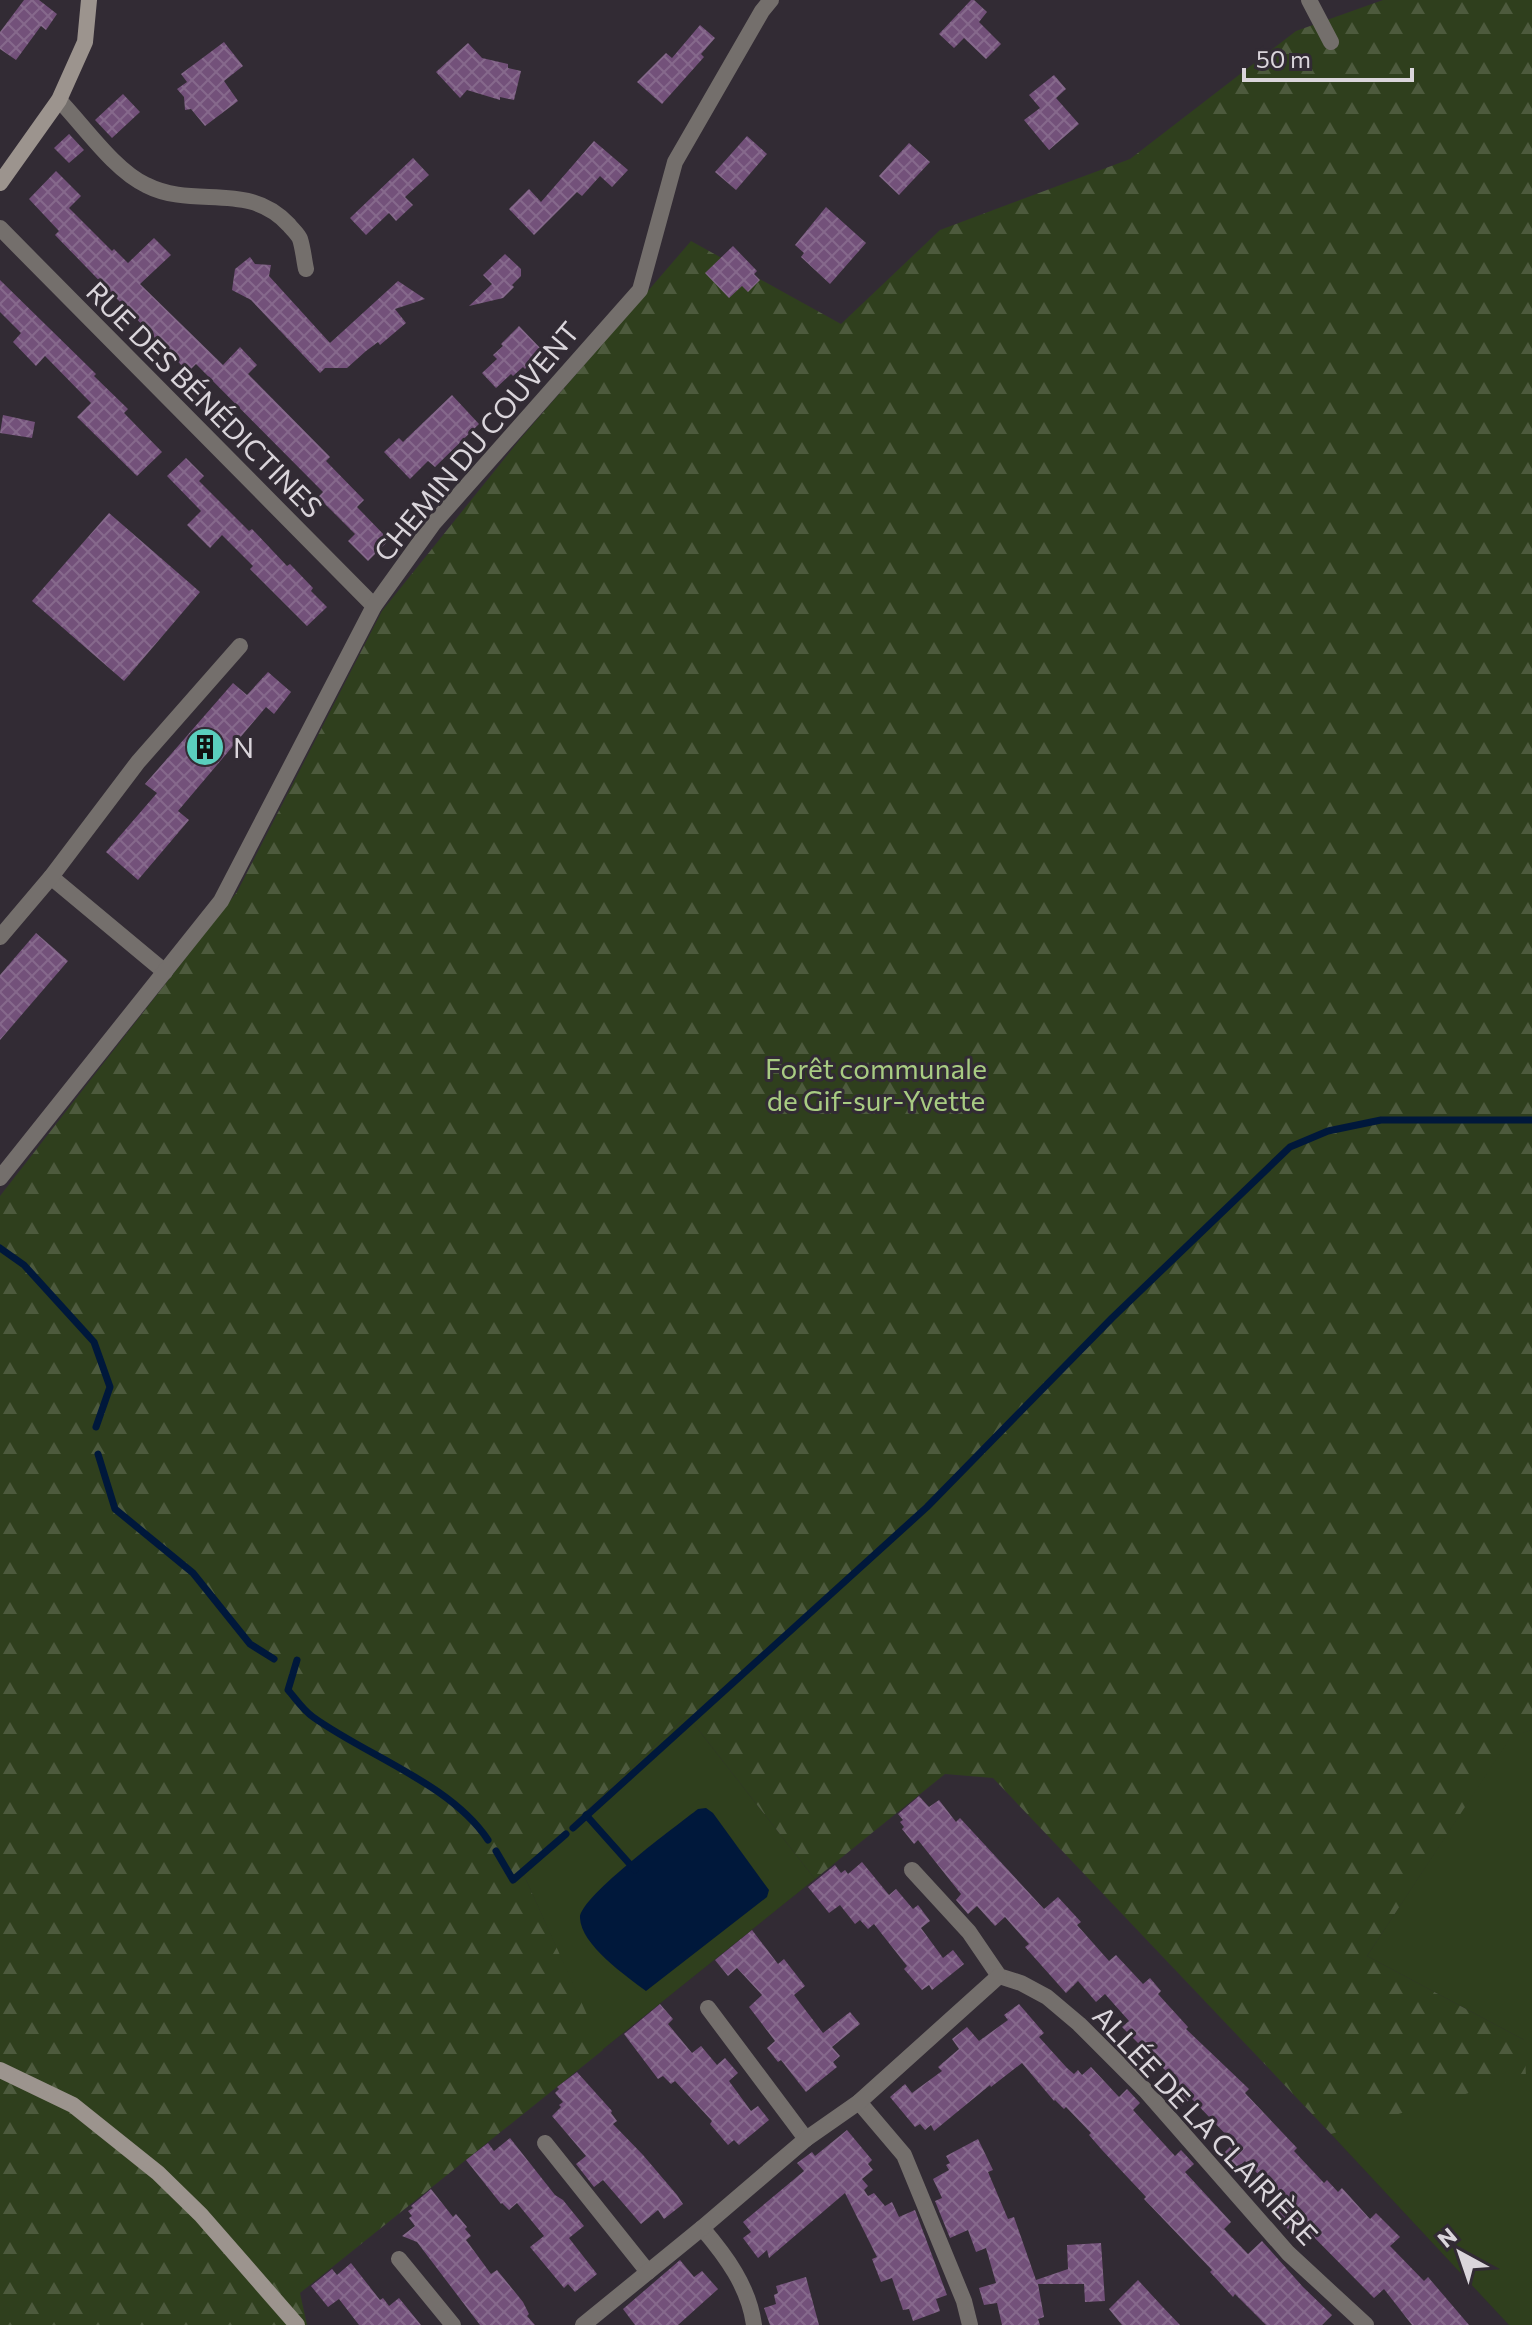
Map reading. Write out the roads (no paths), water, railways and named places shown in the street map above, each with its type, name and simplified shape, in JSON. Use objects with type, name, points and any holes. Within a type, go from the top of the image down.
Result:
[{"type":"street","points":[[0,183],[59,100],[85,42],[89,0]]},
{"type":"street","name":"CHEMIN DU COUVENT","points":[[0,1178],[221,901],[374,606],[433,524],[640,290],[675,162],[771,0]]},
{"type":"street","points":[[1309,0],[1331,42]]},
{"type":"street","points":[[59,100],[124,170],[146,185],[176,196],[245,199],[271,209],[300,237],[306,269]]},
{"type":"street","name":"RUE DES BÉNÉDICTINES","points":[[0,228],[374,606]]},
{"type":"street","points":[[0,937],[51,877],[138,762],[240,646]]},
{"type":"street","points":[[51,877],[165,972]]},
{"type":"street","points":[[583,2325],[806,2139],[859,2102],[999,1976],[969,1932],[912,1870]]},
{"type":"street","name":"ALLÉE DE LA CLAIRIÈRE","points":[[999,1976],[1021,1983],[1047,1997],[1079,2024],[1145,2090],[1288,2253],[1366,2325]]},
{"type":"street","points":[[708,2008],[806,2139]]},
{"type":"street","points":[[0,2070],[73,2105],[158,2173],[201,2215],[297,2325]]},
{"type":"street","points":[[859,2102],[904,2155],[964,2301],[970,2325]]},
{"type":"street","points":[[545,2143],[648,2272]]},
{"type":"street","points":[[702,2228],[730,2260],[754,2325]]},
{"type":"street","points":[[399,2259],[453,2325]]},
{"type":"water","points":[[706,1808],[713,1813],[769,1890],[767,1897],[646,1991],[596,1949],[582,1928],[580,1918],[595,1894],[612,1878],[698,1809]]},
{"type":"waterway","points":[[573,1828],[927,1507],[1112,1318],[1290,1147],[1328,1131],[1381,1120],[1532,1120]]},
{"type":"waterway","points":[[0,1248],[24,1265],[94,1342],[110,1387],[96,1427]]},
{"type":"waterway","points":[[98,1454],[115,1509],[193,1573],[250,1644],[274,1659]]},
{"type":"waterway","points":[[297,1660],[288,1690],[306,1711],[431,1787],[472,1820],[488,1840]]},
{"type":"waterway","points":[[586,1815],[635,1870]]},
{"type":"waterway","points":[[496,1851],[513,1880],[566,1834]]},
{"type":"place","name":"N","points":[[205,747]]},
{"type":"park label","name":"Forêt communale de Gif-sur-Yvette","points":[[876,1084]]}]
